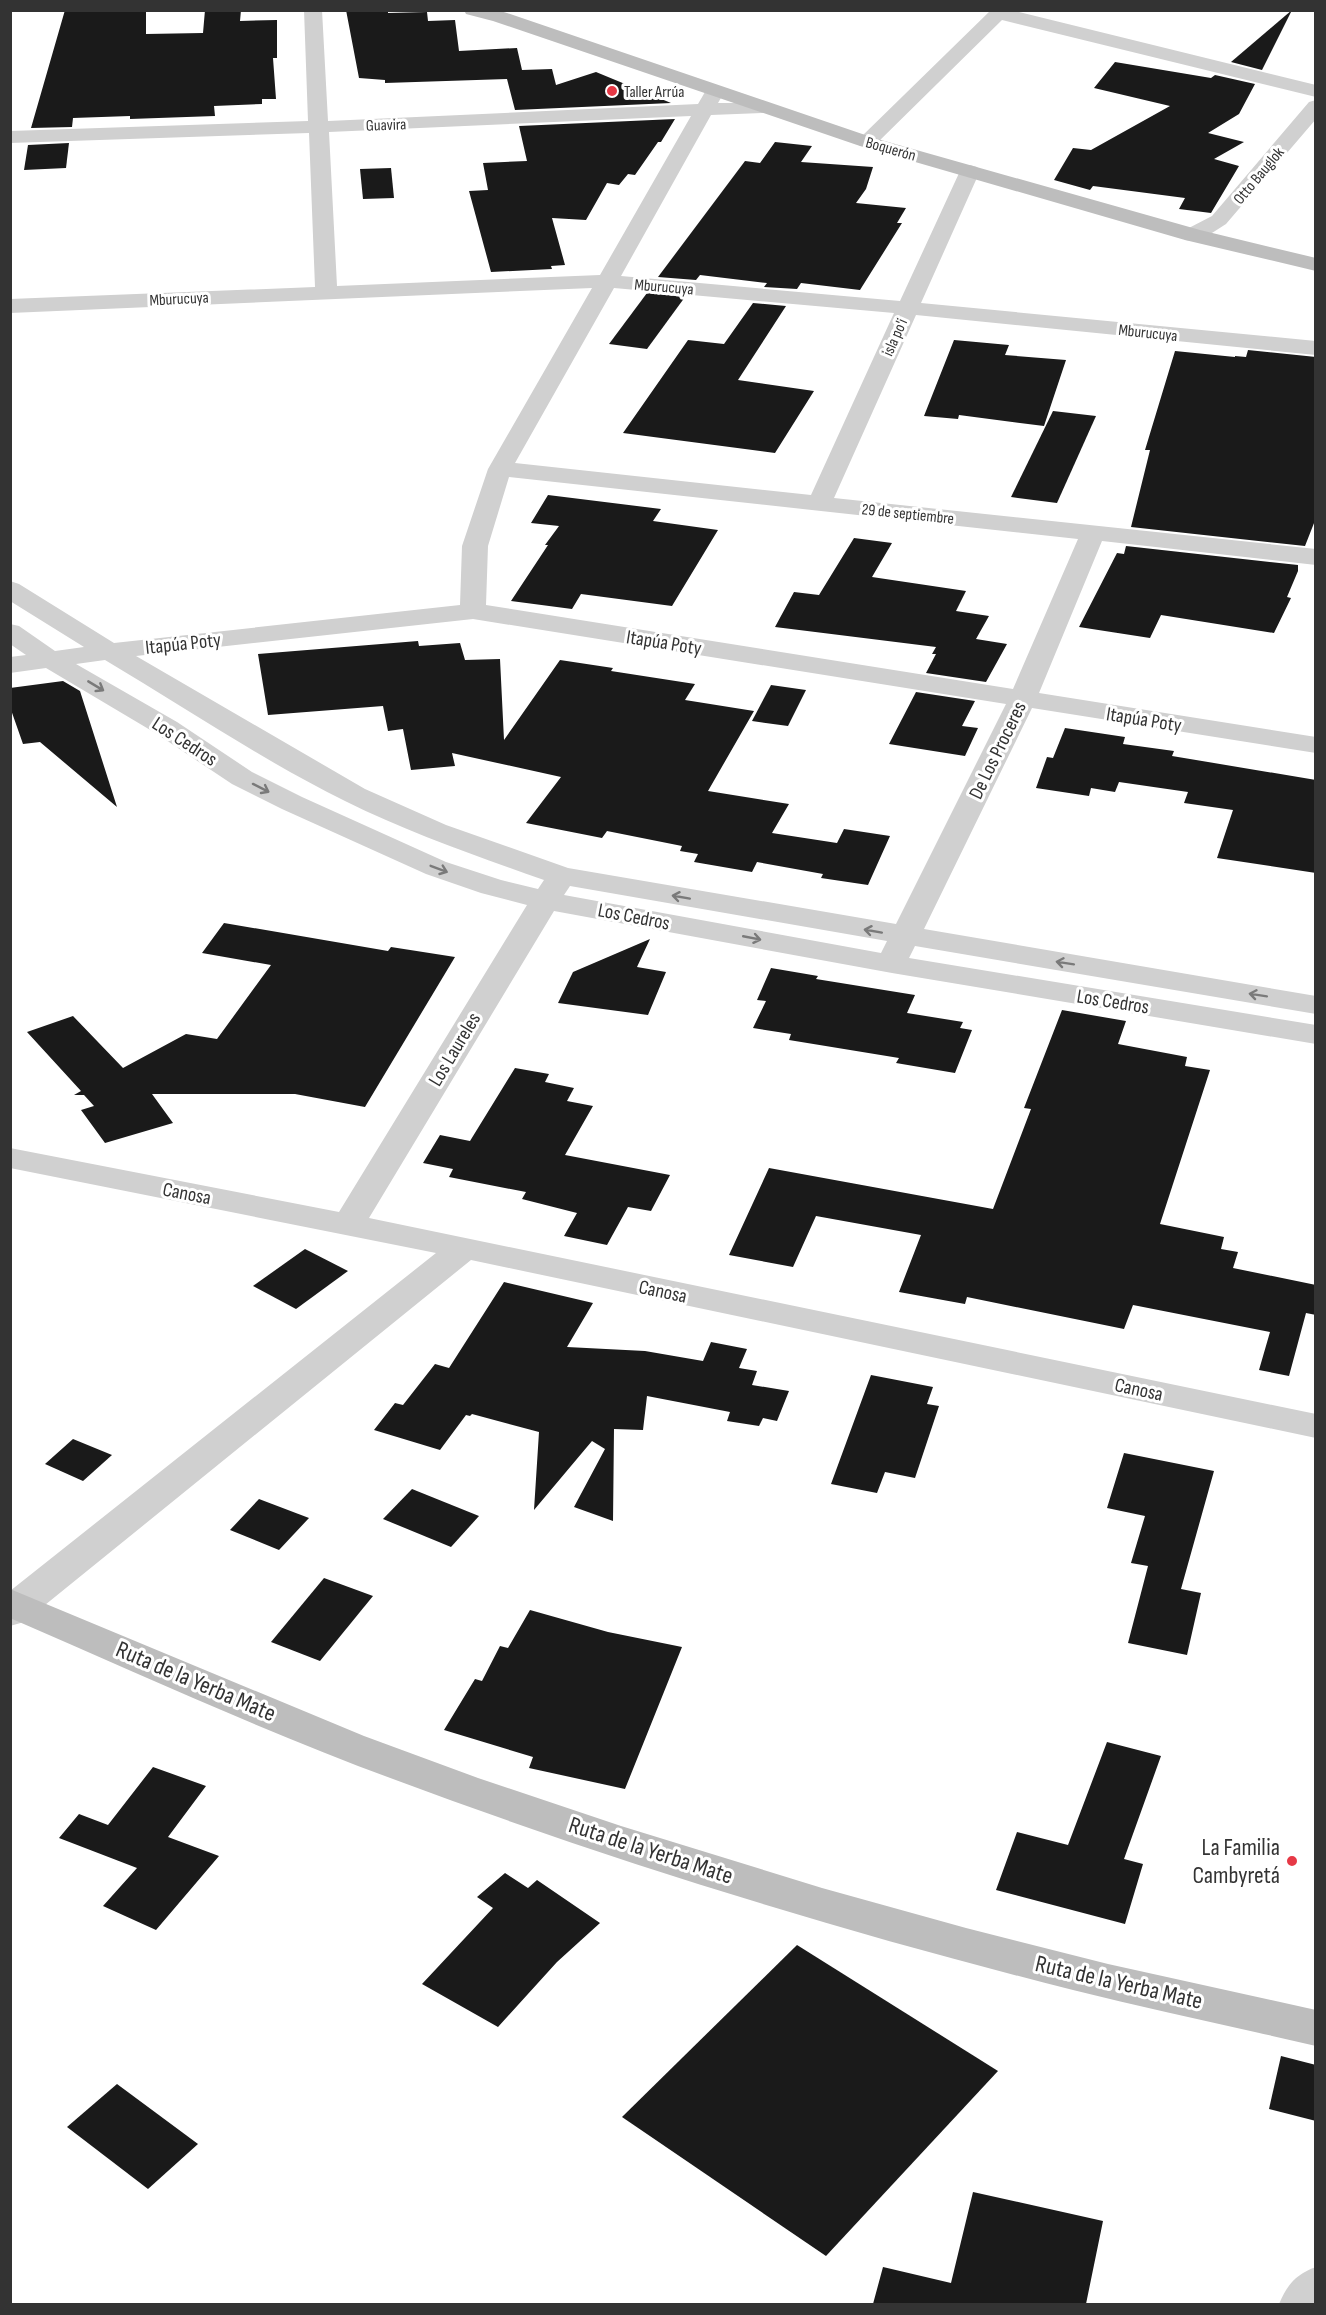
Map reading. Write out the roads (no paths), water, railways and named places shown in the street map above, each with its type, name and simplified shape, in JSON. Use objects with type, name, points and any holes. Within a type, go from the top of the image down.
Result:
[{"type":"street","points":[[313,10],[327,291]]},
{"type":"street","name":"Boquerón","points":[[473,10],[500,17],[709,102],[762,107],[867,142],[1193,235],[1316,265]]},
{"type":"street","points":[[867,142],[1001,12],[1316,91]]},
{"type":"street","points":[[473,610],[475,546],[500,469],[709,102]]},
{"type":"street","name":"Guavira","points":[[10,137],[318,127],[709,102]]},
{"type":"street","name":"Otto Bauglok","points":[[1193,235],[1219,220],[1316,106]]},
{"type":"street","name":"isla po'i","points":[[819,504],[970,171]]},
{"type":"street","name":"Mburucuya","points":[[10,306],[606,281],[1316,348]]},
{"type":"street","name":"29 de septiembre","points":[[500,469],[1316,557]]},
{"type":"street","name":"De Los Proceres","points":[[892,964],[1022,700],[1093,532]]},
{"type":"street","points":[[10,589],[295,762],[356,795],[554,888],[906,936],[1316,1005]]},
{"type":"street","name":"Itapúa Poty","points":[[10,665],[109,651],[473,610],[1022,700],[1316,745]]},
{"type":"street","name":"Los Cedros","points":[[10,632],[51,660],[167,728],[242,778],[436,868],[490,887],[554,888],[892,964],[1316,1035]]},
{"type":"street","name":"Los Laureles","points":[[348,1224],[554,888]]},
{"type":"street","name":"Canosa","points":[[10,1158],[348,1224],[463,1250],[1316,1426]]},
{"type":"street","points":[[13,1607],[463,1250]]},
{"type":"street","name":"Ruta de la Yerba Mate","points":[[13,1607],[334,1740],[420,1773],[474,1793],[764,1887],[1041,1965],[1316,2028]]},
{"type":"street","points":[[1304,2304],[1316,2287]]},
{"type":"place","name":"Taller Arrúa","points":[[612,91]]},
{"type":"place","name":"La Familia Cambyretá","points":[[1292,1861]]}]
